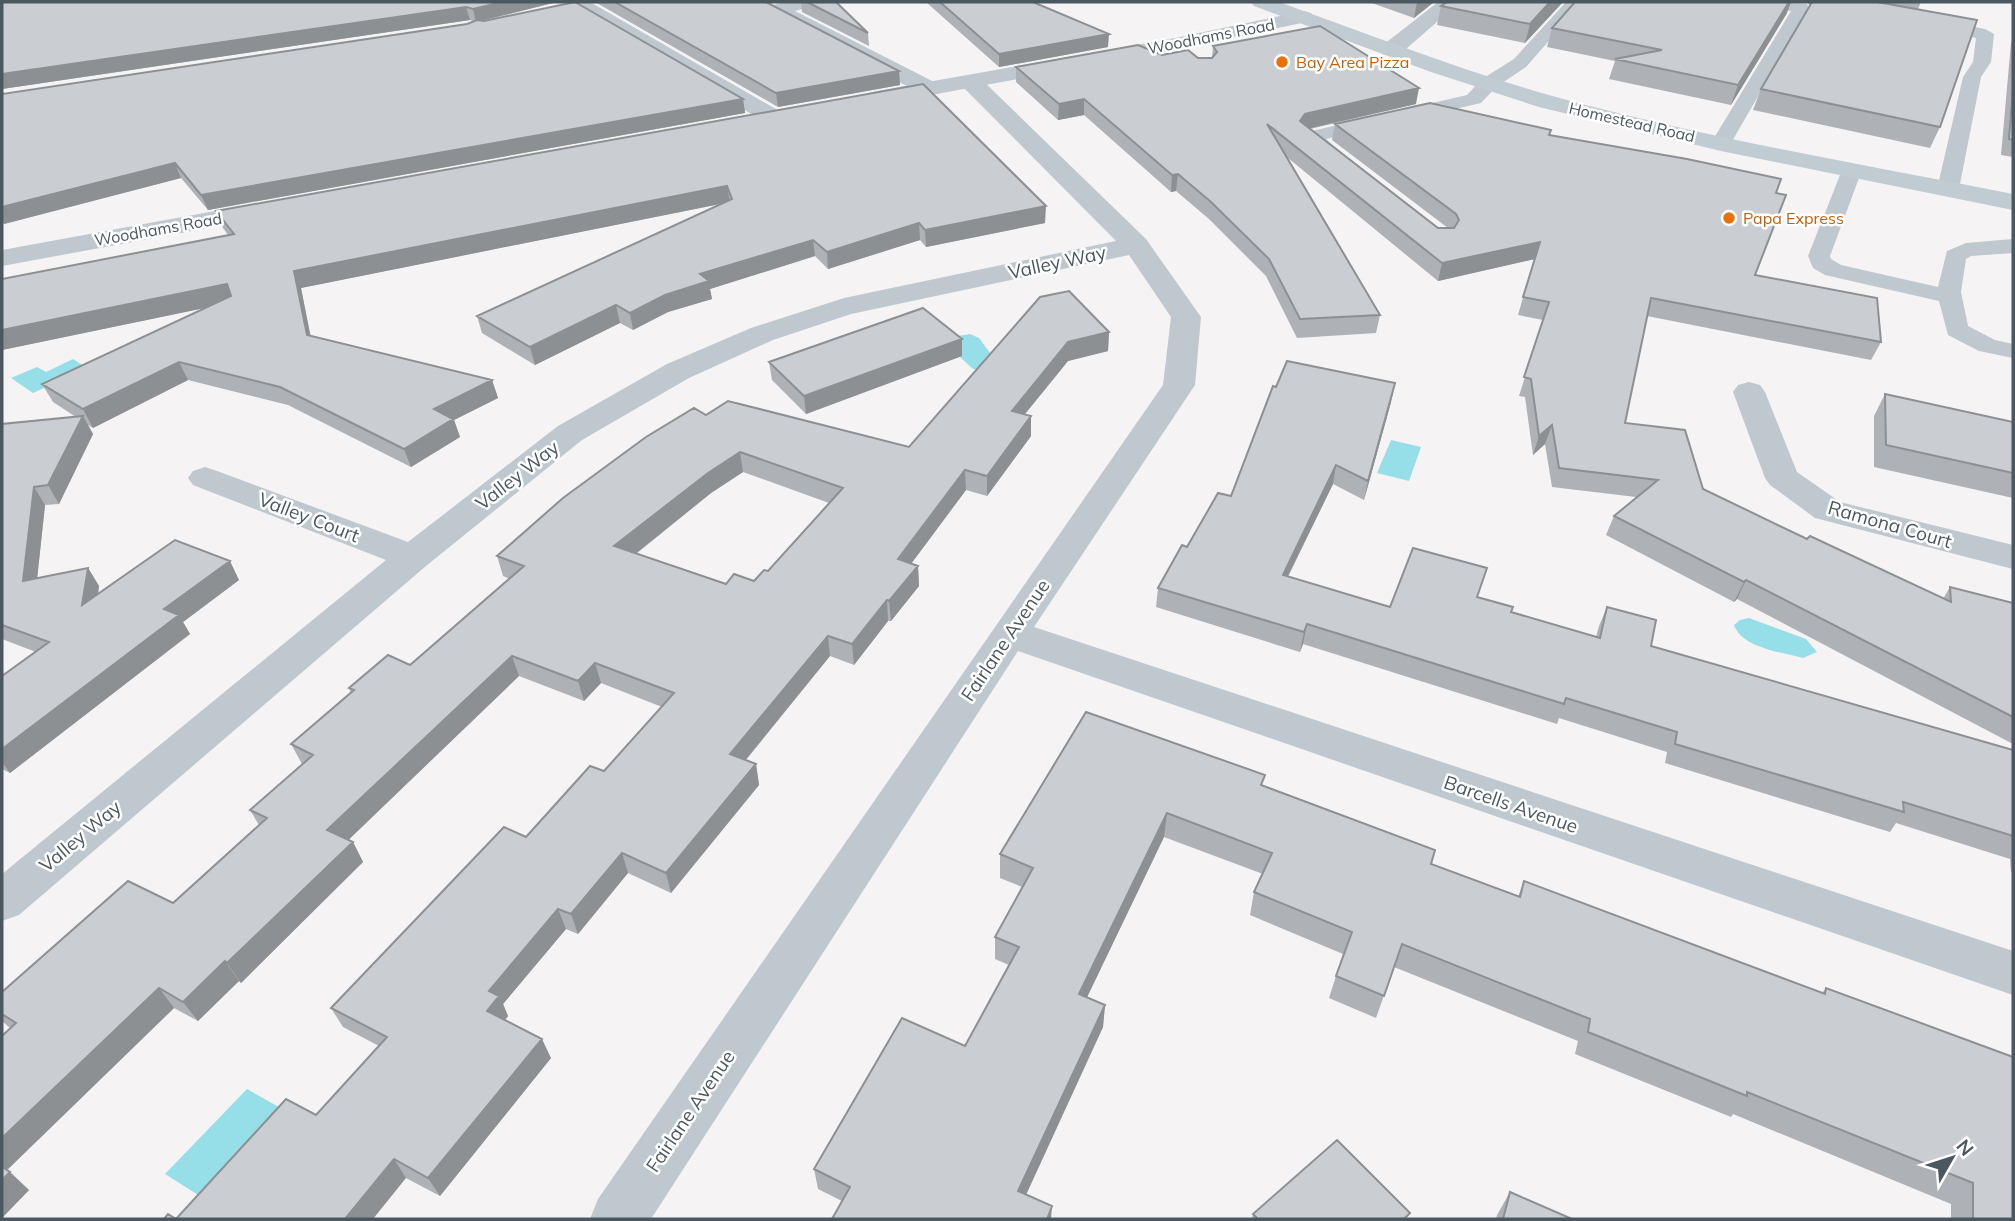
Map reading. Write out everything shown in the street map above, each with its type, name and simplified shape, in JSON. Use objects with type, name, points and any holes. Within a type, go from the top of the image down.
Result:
[{"type":"main road","name":"Homestead Road","points":[[1261,2],[1391,50],[1546,102],[1721,143],[2013,202]]},
{"type":"street","points":[[806,2],[777,10],[930,89]]},
{"type":"street","points":[[1391,50],[1450,2]]},
{"type":"street","points":[[555,11],[579,4],[773,117]]},
{"type":"street","name":"Woodhams Road","points":[[851,103],[1175,44],[1304,17]]},
{"type":"street","name":"Fairlane Avenue","points":[[618,1219],[1009,633],[1180,385],[1186,317],[1136,245],[971,82]]},
{"type":"street","points":[[731,124],[799,112]]},
{"type":"street","name":"Woodhams Road","points":[[2,258],[291,205]]},
{"type":"street","name":"Valley Way","points":[[2,901],[413,556],[570,433],[678,371],[762,334],[845,307],[1136,245]]},
{"type":"street","name":"Ramona Court","points":[[1749,392],[1782,478],[1828,510],[2013,557]]},
{"type":"street","name":"Valley Court","points":[[205,478],[413,556]]},
{"type":"street","name":"Barcells Avenue","points":[[1009,633],[2013,973]]},
{"type":"lane","points":[[1354,171],[1310,137],[1474,99],[1489,83],[1520,63],[1575,2]]},
{"type":"lane","points":[[1721,143],[1801,8],[1768,2]]},
{"type":"lane","points":[[1909,20],[1984,34],[1982,62],[1972,76],[1948,189]]},
{"type":"lane","points":[[1175,44],[1196,61]]},
{"type":"lane","points":[[1852,170],[1819,256],[1821,263],[1833,270],[1939,294],[1949,292]]},
{"type":"lane","points":[[2013,246],[1966,250],[1955,256],[1949,292],[1957,330],[1988,346],[2013,351]]},
{"type":"water","points":[[970,334],[979,338],[996,361],[982,370],[973,369],[949,347],[958,336]]},
{"type":"water","points":[[73,359],[87,368],[33,393],[11,378],[37,367],[46,372]]},
{"type":"water","points":[[1391,440],[1421,447],[1409,481],[1377,473]]},
{"type":"water","points":[[1749,618],[1806,639],[1817,652],[1803,658],[1754,644],[1738,633],[1734,625]]},
{"type":"water","points":[[247,1089],[284,1110],[203,1198],[165,1174]]},
{"type":"building","points":[[2,2],[502,2],[473,9],[466,7],[2,74]]},
{"type":"building","points":[[575,2],[743,99],[201,195],[175,163],[2,207],[2,94],[467,24]]},
{"type":"building","points":[[615,2],[766,2],[899,71],[776,93]]},
{"type":"building","points":[[807,2],[836,2],[868,33]]},
{"type":"building","points":[[940,2],[1033,2],[1109,34],[999,54]]},
{"type":"building","points":[[1447,2],[1550,2],[1530,24],[1441,6]]},
{"type":"building","points":[[1575,2],[1789,2],[1738,85],[1615,59],[1662,50],[1552,28]]},
{"type":"building","points":[[1812,2],[1877,2],[1977,20],[1940,127],[1761,89]]},
{"type":"building","points":[[1320,26],[1419,88],[1305,114],[1300,121],[1438,228],[1454,228],[1459,220],[1456,214],[1335,124],[1430,103],[1551,130],[1549,135],[1687,159],[1781,179],[1776,193],[1786,195],[1755,275],[1877,298],[1881,342],[1651,298],[1625,423],[1685,430],[1703,489],[1807,539],[1810,536],[1951,602],[1950,587],[2013,603],[2013,717],[1746,580],[1744,582],[1614,516],[1658,480],[1559,468],[1552,425],[1539,436],[1531,379],[1524,377],[1549,302],[1523,297],[1540,242],[1442,263],[1267,124],[1380,315],[1300,319],[1269,259],[1211,202],[1178,174],[1172,175],[1084,99],[1059,104],[1016,67],[1138,45],[1162,55],[1188,50],[1198,58],[1212,58],[1217,52],[1213,46]]},
{"type":"building","points":[[923,84],[1046,206],[925,230],[919,223],[827,252],[813,240],[700,274],[709,281],[665,295],[630,313],[616,305],[530,347],[477,316],[732,199],[727,186],[294,271],[307,335],[492,380],[434,409],[453,419],[404,449],[280,387],[179,362],[83,409],[42,384],[231,296],[227,284],[2,330],[2,279],[234,234],[216,211]]},
{"type":"building","points":[[2013,90],[2013,140],[2009,139]]},
{"type":"building","points":[[1069,291],[1109,332],[1068,342],[1012,411],[1031,416],[987,476],[965,470],[898,559],[918,566],[852,644],[828,636],[730,754],[756,764],[666,873],[622,853],[571,914],[558,909],[489,991],[499,996],[487,1011],[542,1039],[428,1178],[394,1159],[345,1219],[176,1219],[286,1099],[316,1115],[387,1037],[331,1008],[504,827],[526,837],[590,766],[604,771],[674,693],[595,663],[578,681],[512,656],[327,830],[353,842],[227,963],[225,961],[183,1002],[159,988],[2,1138],[2,1036],[16,1023],[2,1014],[2,992],[128,881],[173,903],[267,818],[250,810],[313,755],[291,744],[354,690],[349,688],[388,655],[410,665],[524,566],[497,556],[563,498],[646,437],[694,408],[706,415],[728,401],[909,447],[1040,297]],"holes":[[[740,452],[843,488],[768,571],[764,570],[754,581],[734,574],[726,584],[614,546],[708,473]]]},
{"type":"building","points":[[923,308],[962,339],[804,396],[769,362]]},
{"type":"building","points":[[1287,361],[1395,383],[1368,481],[1336,465],[1283,575],[1390,607],[1413,548],[1487,568],[1477,597],[1513,607],[1511,612],[1600,638],[1607,607],[1656,620],[1651,646],[2013,750],[2013,836],[1903,802],[1904,812],[1675,744],[1677,732],[1566,698],[1564,704],[1307,624],[1304,632],[1158,588],[1182,545],[1187,547],[1218,493],[1231,496],[1273,386],[1276,387]]},
{"type":"building","points":[[1885,394],[2013,422],[2013,473],[1886,445]]},
{"type":"building","points":[[83,416],[48,485],[34,487],[23,581],[88,568],[82,605],[175,540],[230,561],[164,609],[179,615],[2,749],[2,676],[49,642],[2,625],[2,424]]},
{"type":"building","points":[[1086,712],[1265,775],[1261,785],[1435,850],[1431,864],[1520,897],[1524,881],[1825,994],[1826,988],[2013,1057],[2013,1219],[1973,1219],[1973,1183],[1747,1092],[1747,1096],[1588,1032],[1590,1019],[1402,944],[1384,996],[1336,976],[1352,932],[1254,892],[1272,853],[1167,813],[1079,994],[1105,1005],[1018,1191],[1052,1206],[1047,1219],[832,1219],[850,1187],[814,1169],[902,1018],[965,1046],[1019,947],[995,937],[1033,868],[1000,854]]},
{"type":"building","points":[[1337,1140],[1410,1213],[1404,1219],[1258,1219],[1253,1214]]},
{"type":"building","points":[[2,1167],[10,1172],[2,1180]]},
{"type":"building","points":[[1510,1192],[1572,1219],[1503,1219]]},
{"type":"place","name":"Bay Area Pizza","points":[[1282,62]]},
{"type":"place","name":"Papa Express","points":[[1729,218]]}]
